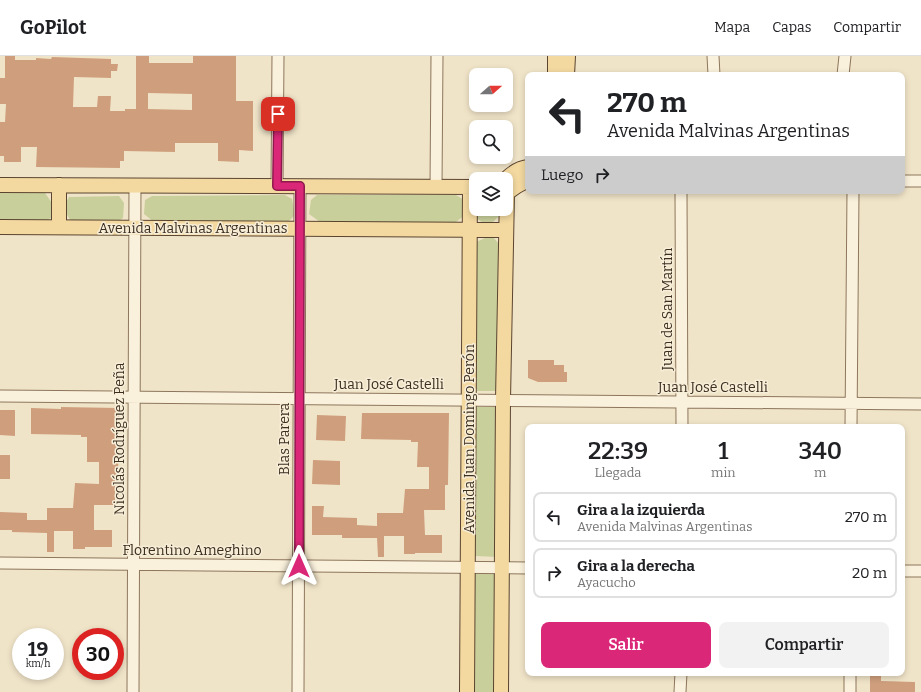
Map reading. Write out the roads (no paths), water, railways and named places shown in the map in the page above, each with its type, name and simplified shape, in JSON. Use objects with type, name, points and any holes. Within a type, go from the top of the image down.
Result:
[{"type":"main road","points":[[554,72],[555,56]]},
{"type":"main road","points":[[567,72],[568,56]]},
{"type":"main road","points":[[513,173],[525,168]]},
{"type":"main road","points":[[513,189],[525,182]]},
{"type":"main road","points":[[0,185],[469,187]]},
{"type":"main road","points":[[59,185],[59,227]]},
{"type":"main road","name":"Avenida Juan Domingo Perón","points":[[467,692],[471,216]]},
{"type":"main road","points":[[501,692],[506,216]]},
{"type":"main road","name":"Avenida Malvinas Argentinas","points":[[0,227],[506,230]]},
{"type":"street","points":[[277,186],[278,56]]},
{"type":"street","points":[[436,187],[437,56]]},
{"type":"street","points":[[713,56],[714,72]]},
{"type":"street","points":[[843,72],[845,56]]},
{"type":"street","points":[[905,181],[921,181]]},
{"type":"street","name":"Nicolás Rodríguez Peña","points":[[133,692],[135,185]]},
{"type":"street","name":"Blas Parera","points":[[298,692],[300,186]]},
{"type":"street","name":"Juan de San Martín","points":[[681,194],[682,424]]},
{"type":"street","points":[[851,424],[854,194]]},
{"type":"street","name":"Juan José Castelli","points":[[0,396],[921,404]]},
{"type":"street","name":"Florentino Ameghino","points":[[0,563],[525,568]]},
{"type":"street","points":[[905,571],[921,571]]},
{"type":"street","points":[[680,676],[680,692]]},
{"type":"street","points":[[850,676],[850,692]]}]
